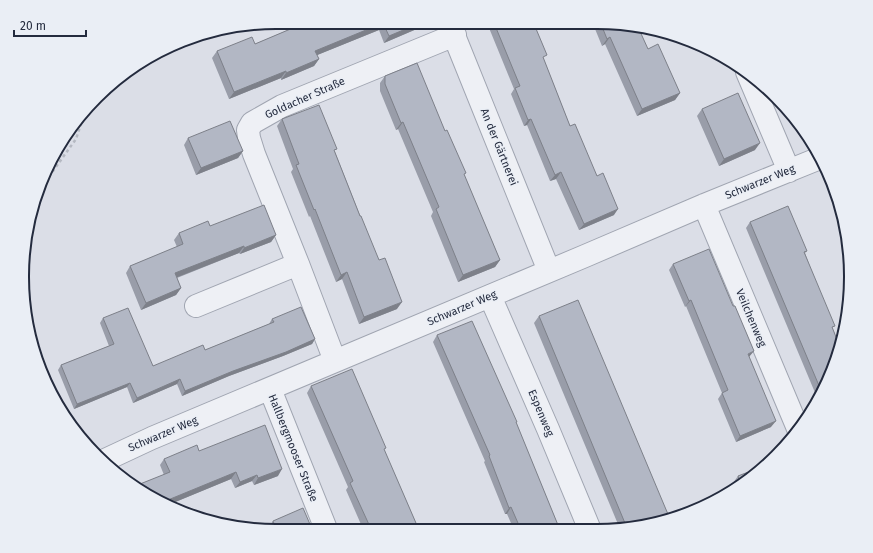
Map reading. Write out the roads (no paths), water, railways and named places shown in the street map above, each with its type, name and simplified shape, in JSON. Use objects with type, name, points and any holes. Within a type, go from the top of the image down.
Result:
[{"type":"street","name":"Goldacher Straße","points":[[335,361],[254,154],[248,130],[252,123],[282,106],[452,29]]},
{"type":"street","name":"An der Gärtnerei","points":[[452,29],[549,271]]},
{"type":"street","points":[[752,84],[789,171]]},
{"type":"street","name":"Schwarzer Weg","points":[[108,458],[152,438],[704,205],[815,160]]},
{"type":"street","name":"Veilchenweg","points":[[704,205],[796,423]]},
{"type":"street","points":[[196,306],[298,264]]},
{"type":"street","name":"Espenweg","points":[[490,296],[588,524]]},
{"type":"street","name":"Hallbergmooser Straße","points":[[270,389],[324,524]]}]
